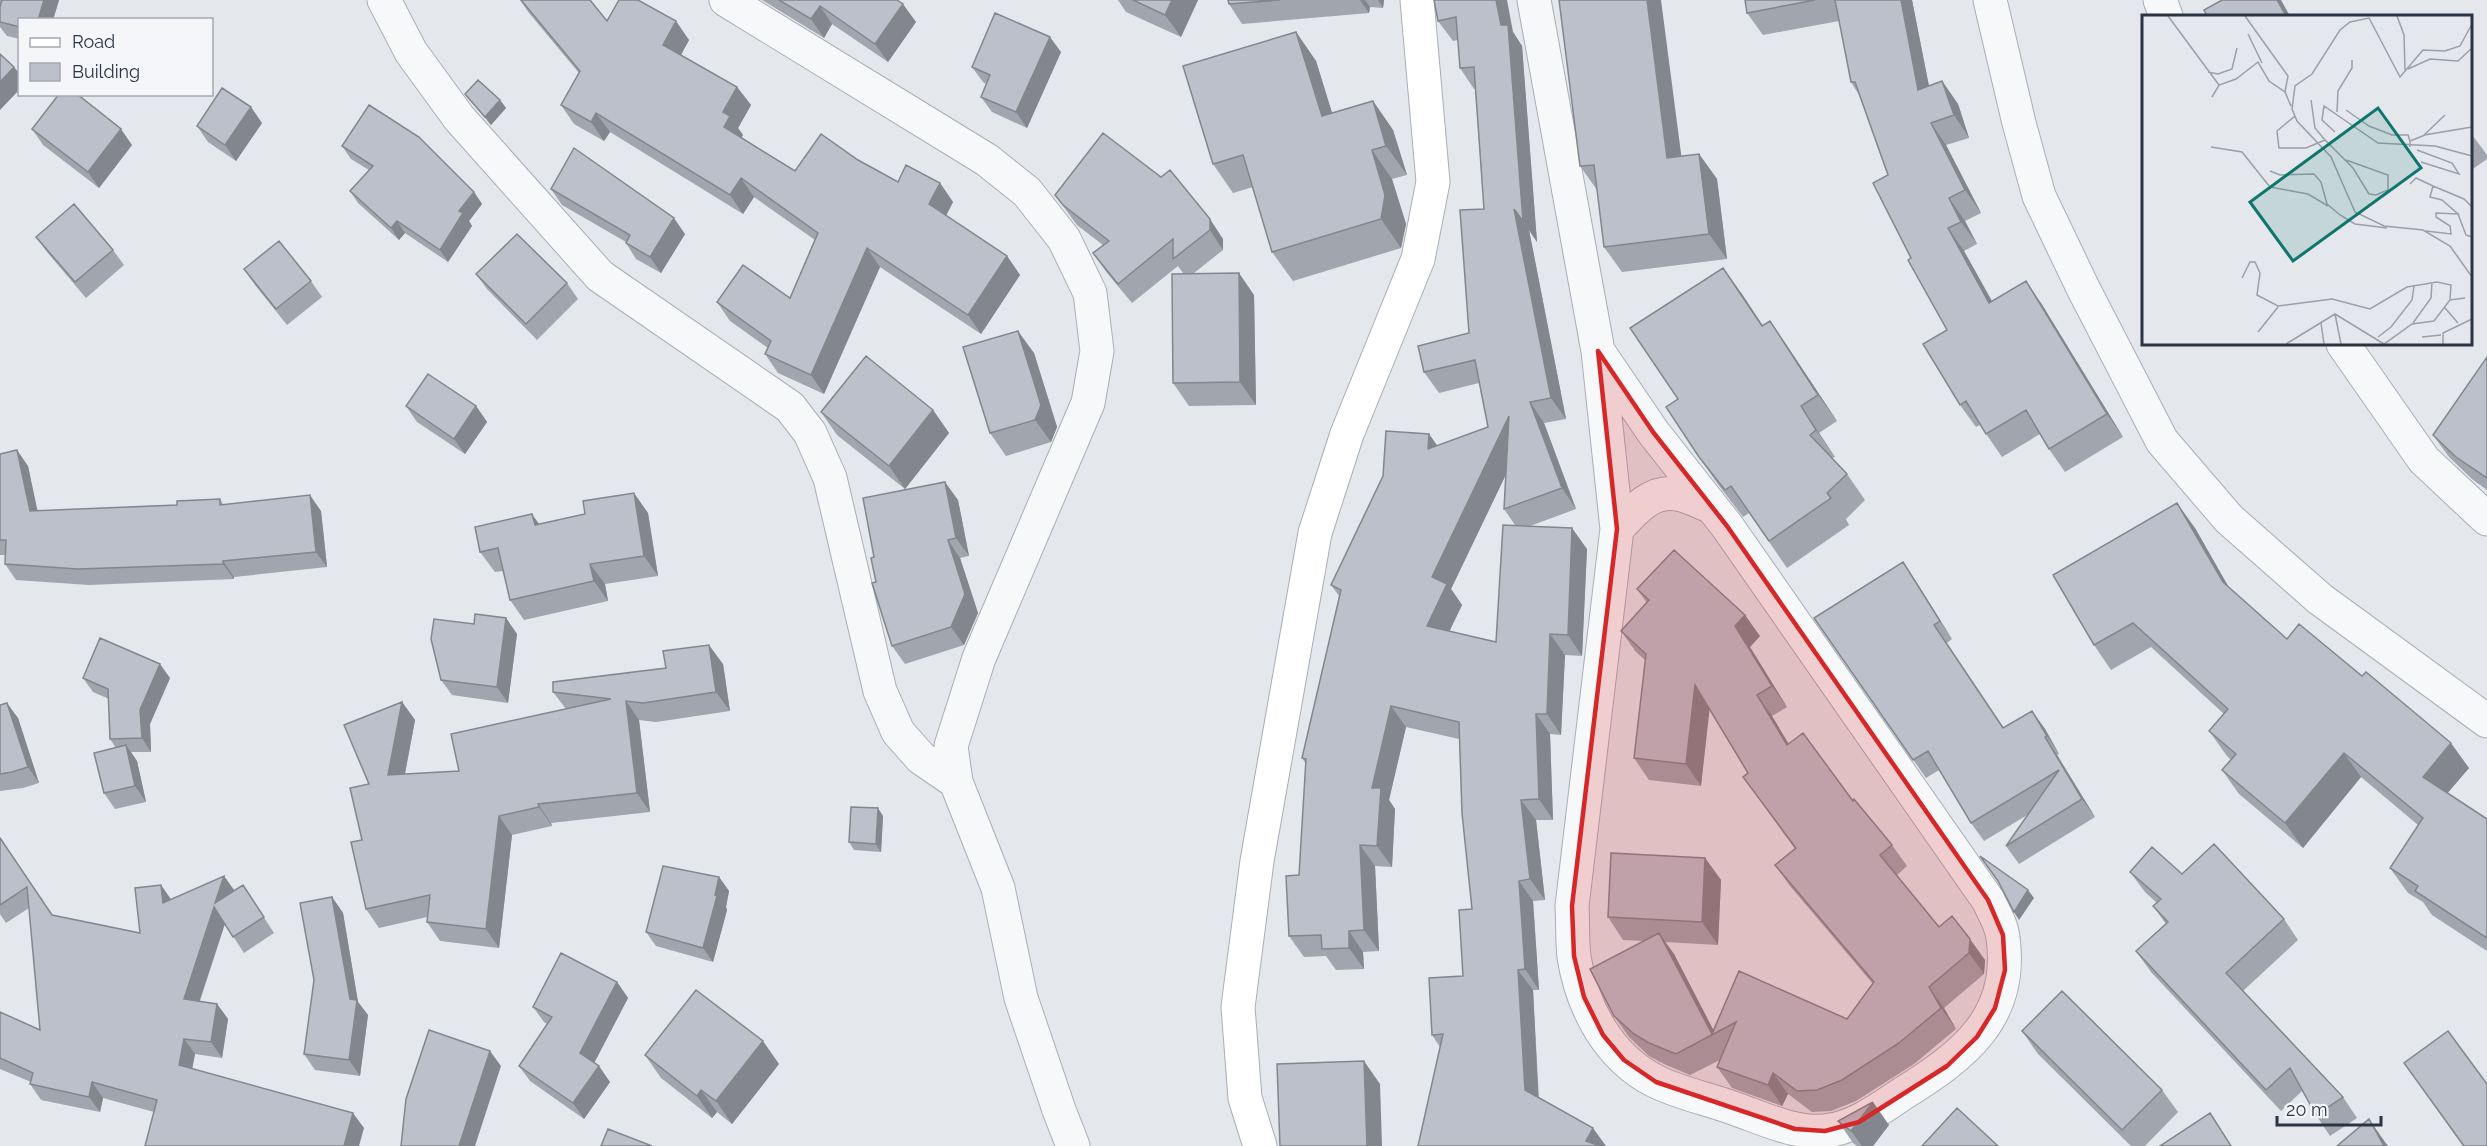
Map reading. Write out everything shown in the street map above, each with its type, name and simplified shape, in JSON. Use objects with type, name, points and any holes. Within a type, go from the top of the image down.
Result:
[{"type":"main road","points":[[1260,1146],[1245,1098],[1238,1008],[1257,861],[1315,533],[1347,434],[1418,259],[1433,182],[1417,0]]},
{"type":"street","points":[[384,0],[411,52],[459,118],[600,276],[790,407],[810,434],[830,478],[880,691],[898,732],[921,758],[956,782]]},
{"type":"street","points":[[726,0],[987,160],[1027,192],[1064,238],[1090,293],[1097,351],[1088,404],[979,658],[951,746],[956,782],[998,888],[1021,998],[1073,1146]]},
{"type":"street","points":[[1534,0],[1598,351],[1617,529],[1572,906],[1574,956],[1584,997],[1603,1035],[1624,1060],[1656,1082],[1795,1129],[1825,1131],[1859,1122],[1947,1066],[1977,1037],[1995,1008],[2005,970],[2003,935],[1988,900],[1712,507],[1653,432],[1598,351]]},
{"type":"street","points":[[1990,0],[2039,196],[2083,288],[2162,441],[2229,519],[2320,599],[2487,722]]},
{"type":"street","points":[[2160,0],[2166,15]]},
{"type":"street","points":[[2344,345],[2424,460],[2487,519]]},
{"type":"street","points":[[1617,529],[1639,505],[1654,497],[1676,494],[1712,507]]},
{"type":"highlighted area","points":[[1598,351],[1653,432],[1727,526],[1988,900],[2003,935],[2005,970],[1995,1008],[1977,1037],[1947,1066],[1859,1122],[1825,1131],[1795,1129],[1656,1082],[1624,1060],[1603,1035],[1584,997],[1574,956],[1572,906],[1617,529]]},
{"type":"building","points":[[2,0],[44,0],[39,18],[18,18],[18,26],[0,22]]},
{"type":"building","points":[[521,0],[590,0],[607,21],[619,0],[638,0],[676,21],[663,45],[737,87],[723,112],[730,116],[724,127],[795,171],[821,134],[858,160],[898,182],[906,165],[940,183],[929,204],[1007,256],[968,315],[867,248],[811,375],[765,354],[771,341],[717,302],[743,265],[790,298],[818,233],[741,178],[730,195],[596,113],[591,122],[561,105],[580,71]]},
{"type":"building","points":[[779,0],[897,0],[903,4],[875,44],[820,6],[811,19]]},
{"type":"building","points":[[1133,0],[1172,0],[1165,15]]},
{"type":"building","points":[[1228,0],[1280,0],[1229,4]]},
{"type":"building","points":[[1434,0],[1496,0],[1501,25],[1508,25],[1523,221],[1514,209],[1551,398],[1530,402],[1562,488],[1504,509],[1509,416],[1432,577],[1447,584],[1427,626],[1496,642],[1503,525],[1572,528],[1568,635],[1550,634],[1547,714],[1536,714],[1539,799],[1521,800],[1530,879],[1519,881],[1525,969],[1518,970],[1525,1090],[1593,1128],[1586,1141],[1600,1146],[1418,1146],[1443,1034],[1432,1035],[1429,978],[1463,976],[1459,910],[1472,909],[1462,813],[1459,722],[1391,706],[1372,788],[1381,788],[1377,846],[1360,845],[1364,930],[1349,931],[1349,948],[1322,949],[1321,935],[1289,936],[1286,876],[1299,875],[1306,759],[1302,758],[1341,590],[1331,585],[1383,476],[1386,431],[1429,434],[1428,449],[1488,427],[1475,360],[1424,372],[1418,346],[1469,333],[1460,210],[1484,209],[1474,67],[1460,68],[1456,17],[1438,21]]},
{"type":"building","points":[[1559,0],[1647,0],[1667,158],[1699,154],[1709,234],[1604,247],[1594,165],[1580,166]]},
{"type":"building","points":[[1745,0],[1815,0],[1747,13]]},
{"type":"building","points":[[1835,0],[1901,0],[1918,90],[1942,81],[1954,115],[1931,123],[1965,190],[1949,198],[1961,222],[1948,228],[1989,303],[2026,281],[2107,414],[2049,449],[2026,410],[1986,434],[1966,401],[1960,405],[1923,344],[1947,330],[1908,260],[1911,258],[1873,183],[1888,175],[1855,82],[1851,82]]},
{"type":"building","points":[[2222,0],[2277,0],[2285,15],[2206,15],[2204,10]]},
{"type":"building","points":[[995,13],[1050,37],[1016,112],[981,97],[990,75],[972,67]]},
{"type":"building","points":[[1296,32],[1322,116],[1373,101],[1386,146],[1372,150],[1385,195],[1381,219],[1272,252],[1243,155],[1213,164],[1183,66]]},
{"type":"building","points":[[0,54],[14,67],[0,82]]},
{"type":"building","points":[[478,80],[500,100],[485,117],[465,94]]},
{"type":"building","points":[[222,88],[251,107],[225,145],[197,126]]},
{"type":"building","points":[[57,96],[80,96],[121,129],[88,172],[32,129]]},
{"type":"building","points":[[369,105],[419,137],[474,192],[459,211],[463,213],[440,250],[397,221],[391,228],[350,191],[373,166],[342,146]]},
{"type":"building","points":[[1103,133],[1161,177],[1170,170],[1210,219],[1210,230],[1173,259],[1173,239],[1118,284],[1093,253],[1109,241],[1063,205],[1055,195]]},
{"type":"building","points":[[574,148],[674,218],[650,257],[626,243],[630,235],[551,189]]},
{"type":"building","points":[[74,204],[113,250],[75,282],[36,237]]},
{"type":"building","points":[[517,234],[567,283],[526,324],[476,274]]},
{"type":"building","points":[[279,241],[311,281],[276,309],[244,269]]},
{"type":"building","points":[[1723,268],[1762,326],[1770,321],[1818,395],[1801,406],[1816,430],[1810,435],[1847,474],[1827,493],[1831,498],[1769,541],[1731,486],[1725,490],[1699,457],[1666,407],[1678,399],[1630,328]]},
{"type":"building","points":[[1239,273],[1240,382],[1173,383],[1172,274]]},
{"type":"building","points":[[1018,331],[1041,405],[1035,420],[990,433],[963,347]]},
{"type":"building","points":[[866,356],[933,410],[889,466],[821,412]]},
{"type":"building","points":[[2487,357],[2487,478],[2456,457],[2433,435]]},
{"type":"building","points":[[428,374],[476,406],[454,439],[406,406]]},
{"type":"building","points":[[17,450],[30,511],[177,505],[177,501],[220,499],[220,505],[310,495],[316,552],[223,561],[223,564],[78,569],[5,564],[6,540],[0,540],[0,454]]},
{"type":"building","points":[[945,482],[956,538],[948,540],[965,594],[951,627],[892,646],[872,583],[876,582],[871,558],[874,557],[863,498]]},
{"type":"building","points":[[634,493],[644,556],[590,564],[594,581],[510,600],[498,548],[480,552],[475,527],[532,514],[535,525],[585,514],[583,501]]},
{"type":"building","points":[[2177,503],[2223,582],[2287,639],[2299,624],[2362,676],[2366,672],[2451,743],[2423,777],[2487,819],[2487,938],[2415,891],[2418,886],[2390,868],[2423,818],[2344,753],[2285,823],[2222,770],[2236,754],[2209,731],[2228,709],[2133,623],[2094,645],[2053,575]]},
{"type":"building","points":[[1674,550],[1745,615],[1735,626],[1772,686],[1757,695],[1787,745],[1803,733],[1853,801],[1854,799],[1892,845],[1880,855],[1939,927],[1952,916],[1970,939],[1969,953],[1929,987],[1941,1008],[1899,1043],[1842,1080],[1817,1090],[1797,1091],[1773,1073],[1768,1085],[1717,1067],[1736,1022],[1676,1054],[1649,1043],[1634,1034],[1614,1016],[1590,969],[1659,933],[1712,1034],[1739,971],[1847,1019],[1874,982],[1775,865],[1796,848],[1743,777],[1748,773],[1695,685],[1686,764],[1634,758],[1646,654],[1621,631],[1649,600],[1637,589]]},
{"type":"building","points":[[1903,562],[1940,621],[1934,625],[2003,728],[2032,711],[2082,799],[2006,846],[2059,770],[1971,823],[1928,751],[1913,760],[1814,618]]},
{"type":"building","points":[[475,614],[506,618],[497,687],[441,680],[431,639],[434,619],[474,624]]},
{"type":"building","points":[[100,638],[160,664],[140,710],[142,738],[110,739],[108,689],[83,678]]},
{"type":"building","points":[[709,645],[716,692],[643,703],[626,701],[637,793],[538,804],[539,807],[499,816],[486,929],[427,922],[430,895],[366,909],[351,842],[362,840],[350,788],[369,784],[344,725],[402,702],[388,775],[459,771],[451,734],[611,699],[553,692],[553,682],[666,668],[663,651]]},
{"type":"building","points":[[7,703],[28,767],[0,774],[0,705]]},
{"type":"building","points":[[126,745],[135,786],[104,793],[94,753]]},
{"type":"building","points":[[851,807],[878,808],[876,844],[849,842]]},
{"type":"building","points":[[0,838],[52,915],[140,933],[135,888],[161,885],[163,903],[224,876],[215,903],[243,885],[264,917],[233,937],[214,907],[184,999],[217,1004],[211,1042],[184,1039],[179,1065],[353,1113],[344,1146],[145,1146],[157,1100],[92,1082],[89,1097],[30,1084],[33,1073],[0,1058],[0,1012],[40,1030],[27,887],[0,905]]},
{"type":"building","points":[[2214,844],[2284,919],[2226,973],[2343,1097],[2316,1115],[2290,1068],[2266,1090],[2136,951],[2168,922],[2153,906],[2161,899],[2130,872],[2152,847],[2182,874]]},
{"type":"building","points":[[1611,853],[1705,858],[1702,922],[1608,917]]},
{"type":"building","points":[[1980,856],[2028,890],[2014,912],[1998,881]]},
{"type":"building","points":[[663,866],[719,877],[715,895],[717,896],[703,948],[646,932]]},
{"type":"building","points":[[332,897],[350,999],[357,1000],[349,1060],[304,1054],[314,980],[300,903]]},
{"type":"building","points":[[561,953],[617,982],[580,1053],[599,1066],[573,1103],[519,1066],[552,1017],[533,1007]]},
{"type":"building","points":[[696,990],[763,1041],[716,1101],[701,1090],[697,1096],[645,1055]]},
{"type":"building","points":[[2062,991],[2162,1090],[2122,1130],[2022,1031]]},
{"type":"building","points":[[429,1030],[490,1051],[459,1146],[401,1146],[406,1099]]},
{"type":"building","points":[[2448,1031],[2487,1084],[2487,1146],[2464,1146],[2404,1063]]},
{"type":"building","points":[[1364,1061],[1367,1146],[1280,1146],[1277,1064]]},
{"type":"building","points":[[1873,1102],[1851,1131],[1838,1121]]},
{"type":"building","points":[[1957,1108],[1998,1146],[1922,1146]]},
{"type":"building","points":[[2210,1113],[2231,1146],[2160,1146]]},
{"type":"building","points":[[2369,1119],[2384,1146],[2337,1146]]},
{"type":"building","points":[[608,1129],[652,1146],[601,1146]]}]
